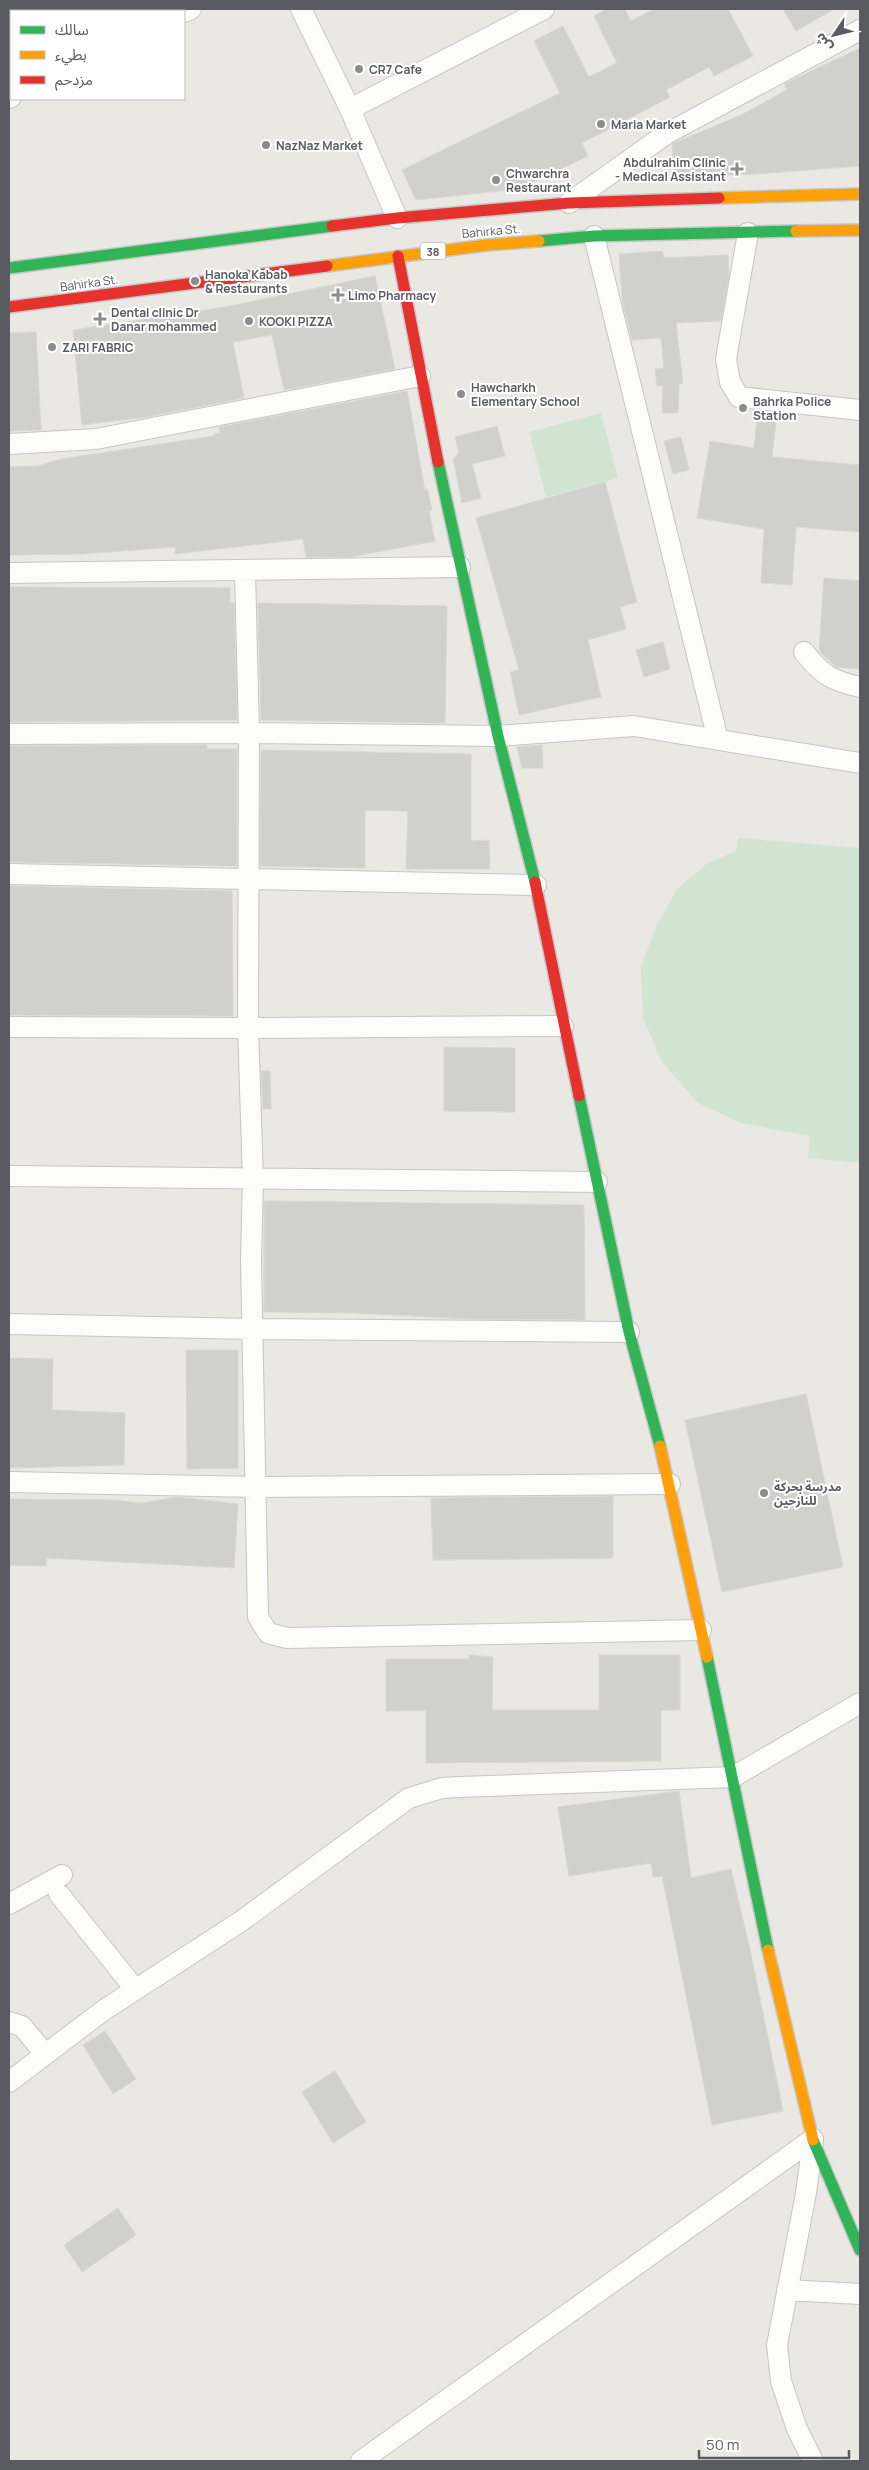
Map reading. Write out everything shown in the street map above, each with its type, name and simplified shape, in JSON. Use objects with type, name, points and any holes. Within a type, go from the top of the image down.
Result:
[{"type":"street","points":[[301,9],[350,109],[397,218]]},
{"type":"street","points":[[350,109],[544,9]]},
{"type":"street","points":[[569,203],[666,134],[860,30]]},
{"type":"street","name":"Bahirka St.","points":[[9,268],[397,218],[569,203],[823,199],[860,194]]},
{"type":"street","name":"Bahirka St.","points":[[9,307],[487,244],[594,236],[748,233],[825,226],[860,230]]},
{"type":"street","points":[[748,233],[726,359],[730,382],[739,397],[860,410]]},
{"type":"street","points":[[594,236],[718,740]]},
{"type":"street","points":[[398,256],[420,376],[460,567],[498,736],[536,885],[563,1026],[614,1255],[629,1332],[670,1484],[733,1777],[762,1926],[813,2139],[860,2250]]},
{"type":"street","points":[[9,444],[96,439],[420,376]]},
{"type":"street","points":[[9,574],[460,567]]},
{"type":"street","points":[[245,571],[249,733],[247,879],[248,1028],[253,1179],[253,1329],[258,1617],[268,1633],[287,1638],[701,1630]]},
{"type":"street","points":[[804,652],[818,671],[838,683],[860,687]]},
{"type":"street","points":[[9,734],[249,733],[498,736],[634,726],[860,763]]},
{"type":"street","points":[[9,874],[536,885]]},
{"type":"street","points":[[9,1027],[563,1026]]},
{"type":"street","points":[[9,1176],[597,1182]]},
{"type":"street","points":[[9,1324],[253,1329],[629,1332]]},
{"type":"street","points":[[9,1482],[256,1487],[670,1484]]},
{"type":"street","points":[[9,2082],[135,1989],[240,1922],[394,1807],[425,1792],[459,1787],[733,1777],[860,1703]]},
{"type":"street","points":[[9,1904],[61,1884],[135,1989]]},
{"type":"street","points":[[9,2022],[22,2026],[45,2054]]},
{"type":"street","points":[[813,2139],[806,2193],[777,2344],[781,2380],[797,2428],[813,2461]]},
{"type":"street","points":[[361,2461],[813,2139]]},
{"type":"street","points":[[787,2290],[860,2294]]},
{"type":"green space","points":[[601,413],[618,478],[546,497],[529,432]]},
{"type":"green space","points":[[738,838],[860,848],[860,1163],[808,1158],[810,1136],[741,1123],[698,1103],[662,1062],[643,1018],[641,966],[657,925],[677,889],[708,863],[736,851]]},
{"type":"building","points":[[607,9],[625,9],[631,21],[654,9],[728,9],[753,56],[714,76],[709,67],[666,90],[670,97],[582,143],[588,156],[518,189],[416,200],[402,170],[560,93],[534,41],[563,26],[589,77],[617,63],[594,16]]},
{"type":"building","points":[[783,9],[834,9],[796,31]]},
{"type":"building","points":[[860,48],[860,166],[756,174],[674,177],[672,144],[741,115],[787,90],[784,84]]},
{"type":"building","points":[[662,251],[664,258],[728,255],[729,275],[721,321],[676,323],[683,384],[679,384],[678,413],[662,413],[663,386],[657,386],[655,369],[664,368],[661,338],[632,340],[622,300],[619,254]]},
{"type":"building","points":[[375,276],[395,369],[284,390],[272,335],[233,342],[244,398],[146,417],[82,425],[73,330],[225,307]]},
{"type":"building","points":[[36,332],[41,430],[9,431],[9,333]]},
{"type":"building","points":[[407,391],[425,491],[427,488],[432,510],[429,511],[435,541],[350,557],[306,557],[303,539],[175,554],[175,547],[81,554],[9,555],[9,467],[38,466],[61,459],[214,436],[214,434],[220,433],[219,427]]},
{"type":"building","points":[[757,419],[776,421],[772,457],[860,465],[860,532],[796,527],[792,585],[761,583],[764,529],[697,518],[710,441],[754,448]]},
{"type":"building","points":[[497,426],[505,456],[472,464],[481,498],[462,503],[453,459],[459,453],[455,437]]},
{"type":"building","points":[[681,437],[689,470],[673,474],[664,441]]},
{"type":"building","points":[[605,482],[637,602],[620,607],[626,629],[588,640],[601,697],[519,715],[510,672],[519,670],[476,518]]},
{"type":"building","points":[[824,578],[860,581],[860,669],[836,667],[819,651]]},
{"type":"building","points":[[9,587],[230,588],[230,603],[234,603],[237,720],[9,722]]},
{"type":"building","points":[[258,603],[447,606],[445,723],[261,720]]},
{"type":"building","points":[[663,642],[670,669],[644,677],[636,650]]},
{"type":"building","points":[[207,745],[207,749],[237,749],[237,866],[9,862],[9,746]]},
{"type":"building","points":[[542,745],[543,768],[522,768],[517,747]]},
{"type":"building","points":[[261,750],[471,754],[471,841],[489,840],[490,869],[406,869],[408,811],[365,810],[365,868],[260,866]]},
{"type":"building","points":[[9,886],[232,891],[233,1016],[9,1015]]},
{"type":"building","points":[[444,1047],[515,1048],[515,1112],[444,1111]]},
{"type":"building","points":[[261,1071],[270,1071],[271,1109],[263,1109]]},
{"type":"building","points":[[264,1201],[584,1205],[585,1320],[470,1319],[355,1313],[264,1312]]},
{"type":"building","points":[[186,1350],[238,1350],[238,1468],[187,1469]]},
{"type":"building","points":[[9,1358],[53,1359],[52,1410],[125,1413],[124,1465],[9,1468]]},
{"type":"building","name":"مدرسة بحركة للنازحين","points":[[806,1394],[843,1567],[722,1592],[685,1420]]},
{"type":"building","points":[[613,1496],[613,1558],[433,1560],[431,1498]]},
{"type":"building","points":[[178,1497],[238,1504],[234,1568],[47,1558],[46,1566],[9,1565],[9,1499],[112,1500],[142,1503]]},
{"type":"building","points":[[469,1655],[493,1657],[492,1710],[599,1710],[599,1655],[680,1655],[680,1710],[661,1710],[661,1761],[426,1763],[426,1710],[386,1711],[386,1659],[469,1659]]},
{"type":"building","points":[[679,1791],[691,1878],[731,1869],[751,1954],[783,2111],[712,2125],[662,1876],[653,1877],[651,1863],[569,1876],[558,1807]]},
{"type":"building","points":[[105,2031],[136,2079],[113,2094],[83,2045]]},
{"type":"building","points":[[335,2071],[366,2122],[333,2143],[302,2092]]},
{"type":"building","points":[[118,2208],[136,2235],[82,2272],[64,2245]]},
{"type":"traffic: fast","points":[[9,268],[332,226]]},
{"type":"traffic: fast","points":[[539,241],[594,236],[796,231]]},
{"type":"traffic: fast","points":[[438,462],[498,736],[535,882]]},
{"type":"traffic: fast","points":[[579,1096],[629,1332],[660,1446]]},
{"type":"traffic: fast","points":[[707,1657],[768,1950]]},
{"type":"traffic: fast","points":[[813,2140],[860,2250]]},
{"type":"traffic: slow","points":[[719,198],[860,194]]},
{"type":"traffic: slow","points":[[796,231],[860,230]]},
{"type":"traffic: slow","points":[[327,266],[487,245],[539,241]]},
{"type":"traffic: slow","points":[[660,1446],[707,1657]]},
{"type":"traffic: slow","points":[[768,1950],[813,2140]]},
{"type":"traffic: jam","points":[[332,226],[397,218],[569,203],[719,198]]},
{"type":"traffic: jam","points":[[398,256],[438,462]]},
{"type":"traffic: jam","points":[[9,307],[327,266]]},
{"type":"traffic: jam","points":[[535,882],[579,1096]]},
{"type":"place","name":"CR7 Cafe","points":[[359,69]]},
{"type":"place","name":"Maria Market","points":[[601,124]]},
{"type":"place","name":"NazNaz Market","points":[[266,145]]},
{"type":"place","name":"Abdulrahim Clinic - Medical Assistant","points":[[737,169]]},
{"type":"place","name":"Chwarchra Restaurant","points":[[496,180]]},
{"type":"place","name":"Hanoka Kabab & Restaurants","points":[[195,281]]},
{"type":"place","name":"Limo Pharmacy","points":[[338,295]]},
{"type":"place","name":"Dental clinic Dr Danar mohammed","points":[[100,319]]},
{"type":"place","name":"KOOKI PIZZA","points":[[249,321]]},
{"type":"place","name":"ZARI FABRIC","points":[[52,347]]},
{"type":"place","name":"Hawcharkh Elementary School","points":[[461,394]]},
{"type":"place","name":"Bahrka Police Station","points":[[743,408]]},
{"type":"place","name":"مدرسة بحركة للنازحين","points":[[764,1493]]}]
